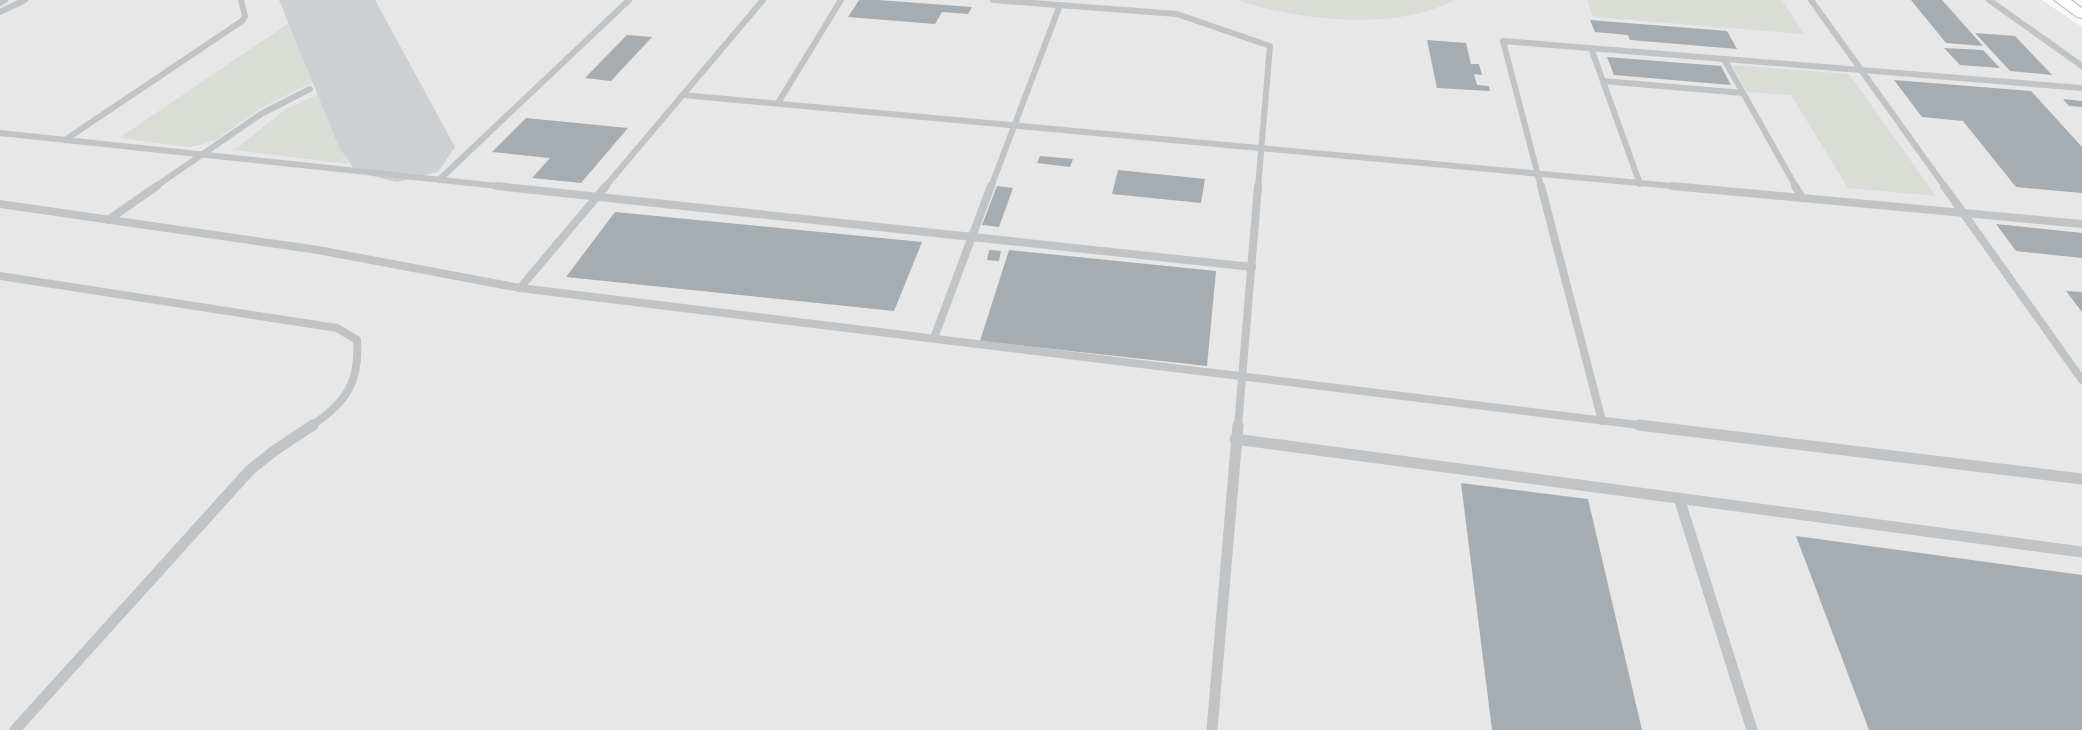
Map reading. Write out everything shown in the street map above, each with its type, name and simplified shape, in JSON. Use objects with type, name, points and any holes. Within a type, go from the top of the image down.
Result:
[{"type":"street","points":[[2061,0],[2082,14]]},
{"type":"lane","points":[[0,3],[6,0]]},
{"type":"lane","points":[[0,12],[25,0]]},
{"type":"lane","points":[[65,140],[237,25],[245,16],[241,0]]},
{"type":"lane","points":[[439,180],[629,0]]},
{"type":"lane","points":[[520,288],[763,0]]},
{"type":"lane","points":[[778,103],[842,0]]},
{"type":"lane","points":[[993,0],[1177,14],[1270,46],[1252,267],[1235,439],[1212,730]]},
{"type":"lane","points":[[1811,0],[2082,380]]},
{"type":"lane","points":[[1989,0],[2082,66]]},
{"type":"lane","points":[[934,338],[1060,5]]},
{"type":"lane","points":[[1602,421],[1503,41],[2082,88]]},
{"type":"lane","points":[[1591,48],[1640,184]]},
{"type":"lane","points":[[1724,59],[1802,198]]},
{"type":"lane","points":[[1603,81],[1743,93]]},
{"type":"lane","points":[[108,220],[261,114],[310,89]]},
{"type":"lane","points":[[683,95],[2082,224]]},
{"type":"lane","points":[[0,133],[1252,267]]},
{"type":"lane","points":[[0,204],[318,250],[520,288],[2082,479]]},
{"type":"lane","points":[[0,276],[337,328],[357,340],[358,352],[356,374],[347,395],[320,420],[281,445],[250,470],[15,730]]},
{"type":"lane","points":[[1235,439],[2082,552]]},
{"type":"lane","points":[[1679,498],[1752,730]]},
{"type":"shaded area","points":[[0,0],[2042,0],[2082,27],[2082,730],[0,730]]},
{"type":"shaded area","points":[[1237,0],[1454,0],[1431,10],[1404,16],[1347,20],[1288,13]]},
{"type":"shaded area","points":[[1587,0],[1782,0],[1804,34],[1593,17]]},
{"type":"shaded area","points":[[289,23],[313,82],[261,108],[217,139],[203,144],[190,147],[119,138]]},
{"type":"shaded area","points":[[1732,65],[1849,74],[1936,196],[1848,188],[1791,95],[1747,92]]},
{"type":"shaded area","points":[[324,92],[348,164],[234,150],[286,109]]},
{"type":"building","points":[[859,0],[972,7],[968,14],[942,12],[935,24],[848,17]]},
{"type":"building","points":[[1911,0],[1942,0],[1983,46],[1946,43]]},
{"type":"building","points":[[1590,20],[1727,31],[1737,49],[1630,40],[1628,35],[1595,32]]},
{"type":"building","points":[[1975,33],[2015,36],[2052,75],[2010,71]]},
{"type":"building","points":[[627,35],[652,37],[611,81],[585,78]]},
{"type":"building","points":[[1427,40],[1466,43],[1471,64],[1479,64],[1482,75],[1474,74],[1477,85],[1489,86],[1490,91],[1437,88]]},
{"type":"building","points":[[1944,48],[1983,50],[2000,68],[1960,65]]},
{"type":"building","points":[[1607,57],[1721,66],[1731,85],[1614,75]]},
{"type":"building","points":[[1894,80],[2031,91],[2082,147],[2082,193],[2016,187],[1963,121],[1922,117]]},
{"type":"building","points":[[2063,99],[2082,101],[2082,107],[2069,106]]},
{"type":"building","points":[[526,118],[628,128],[581,183],[532,178],[550,158],[492,152]]},
{"type":"building","points":[[1040,156],[1073,159],[1070,167],[1037,163]]},
{"type":"building","points":[[1118,170],[1205,179],[1201,203],[1112,194]]},
{"type":"building","points":[[997,186],[1013,188],[999,227],[982,225]]},
{"type":"building","points":[[615,212],[922,242],[894,311],[566,277]]},
{"type":"building","points":[[1996,224],[2082,233],[2082,258],[2016,251]]},
{"type":"building","points":[[989,250],[1001,251],[999,261],[987,260]]},
{"type":"building","points":[[1009,250],[1216,271],[1207,366],[980,341]]},
{"type":"building","points":[[2066,291],[2082,292],[2082,312]]},
{"type":"building","points":[[1461,483],[1588,499],[1642,730],[1492,730]]},
{"type":"building","points":[[1796,536],[2082,575],[2082,730],[1869,730]]},
{"type":"runway","points":[[327,0],[397,147]]}]
